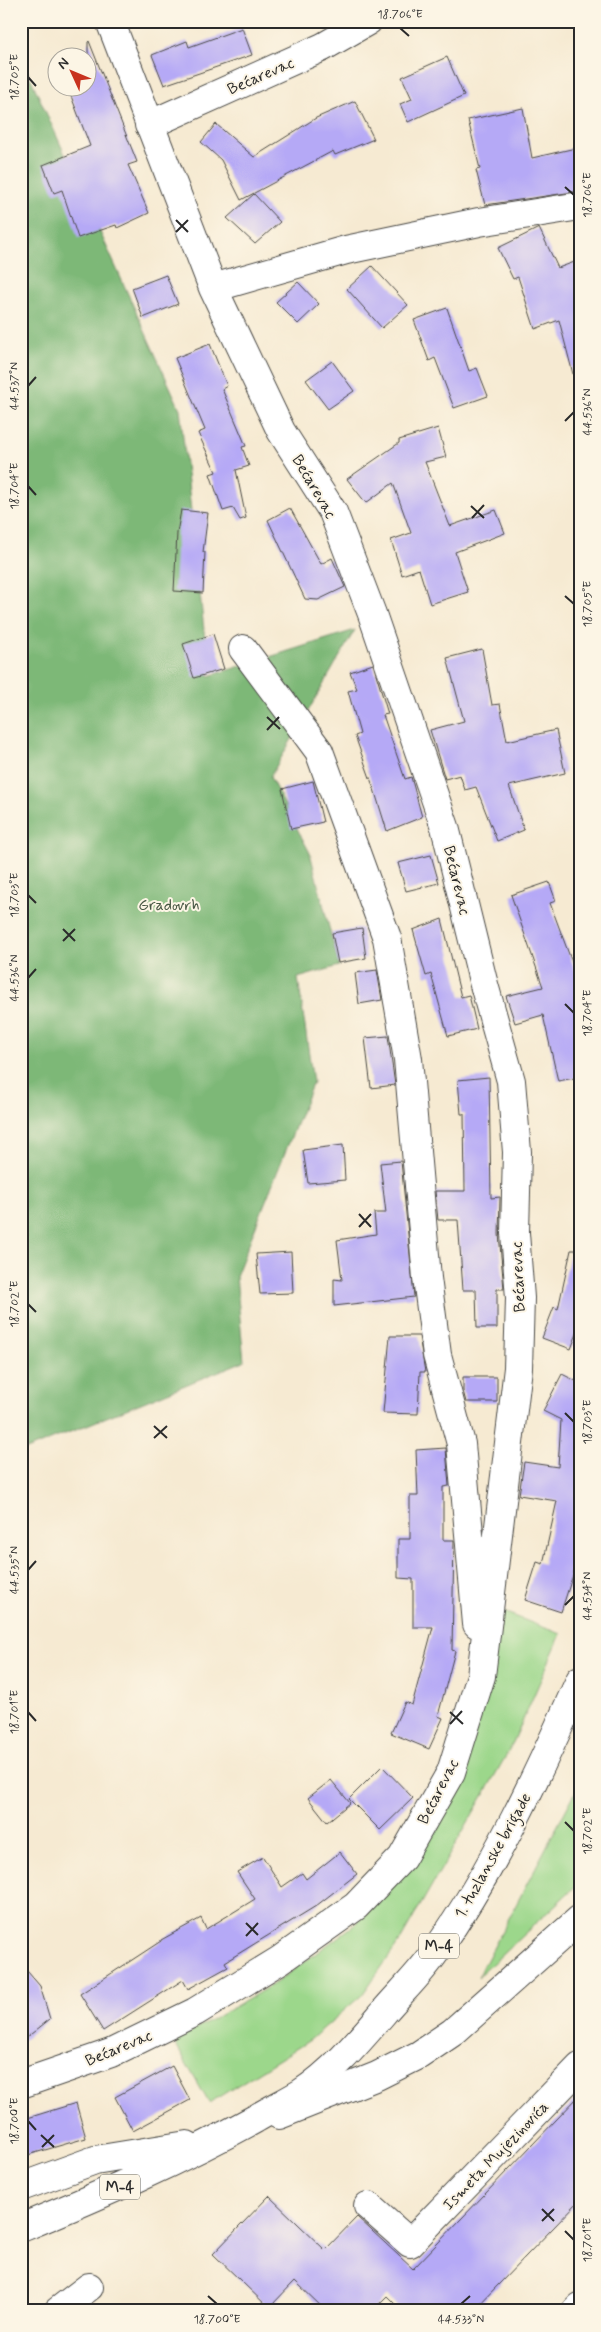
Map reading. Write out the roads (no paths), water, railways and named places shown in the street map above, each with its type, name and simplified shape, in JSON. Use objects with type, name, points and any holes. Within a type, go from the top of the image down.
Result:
[{"type":"street","name":"Bećarevac","points":[[21,2084],[111,2052],[195,2012],[280,1960],[356,1906],[402,1858],[451,1772],[481,1676],[518,1368],[520,1298],[515,1233],[518,1152],[511,1081],[483,981],[445,828],[372,614],[334,512],[281,431],[212,288],[110,21]]},
{"type":"street","name":"Bećarevac","points":[[149,125],[323,47],[368,21]]},
{"type":"street","points":[[212,288],[346,250],[479,222],[580,206]]},
{"type":"street","points":[[244,649],[319,751],[387,938],[408,1059],[427,1278],[437,1355],[461,1444],[481,1676]]},
{"type":"street","name":"1. tuzlanske brigade","points":[[21,2228],[123,2186],[215,2141],[302,2092],[329,2071],[353,2048],[435,1952],[497,1852],[544,1760],[580,1680]]},
{"type":"street","points":[[215,2141],[377,2076],[419,2055],[453,2032],[580,1919]]},
{"type":"street","name":"Ismeta Mujezinovića","points":[[368,2206],[410,2243],[580,2067]]},
{"type":"street","name":"1. tuzlanske brigade","points":[[21,2187],[95,2160],[215,2141]]},
{"type":"street","points":[[58,2311],[89,2287]]},
{"type":"street","points":[[576,2311],[580,2307]]},
{"type":"park label","name":"Gradovrh","points":[[169,904]]}]
